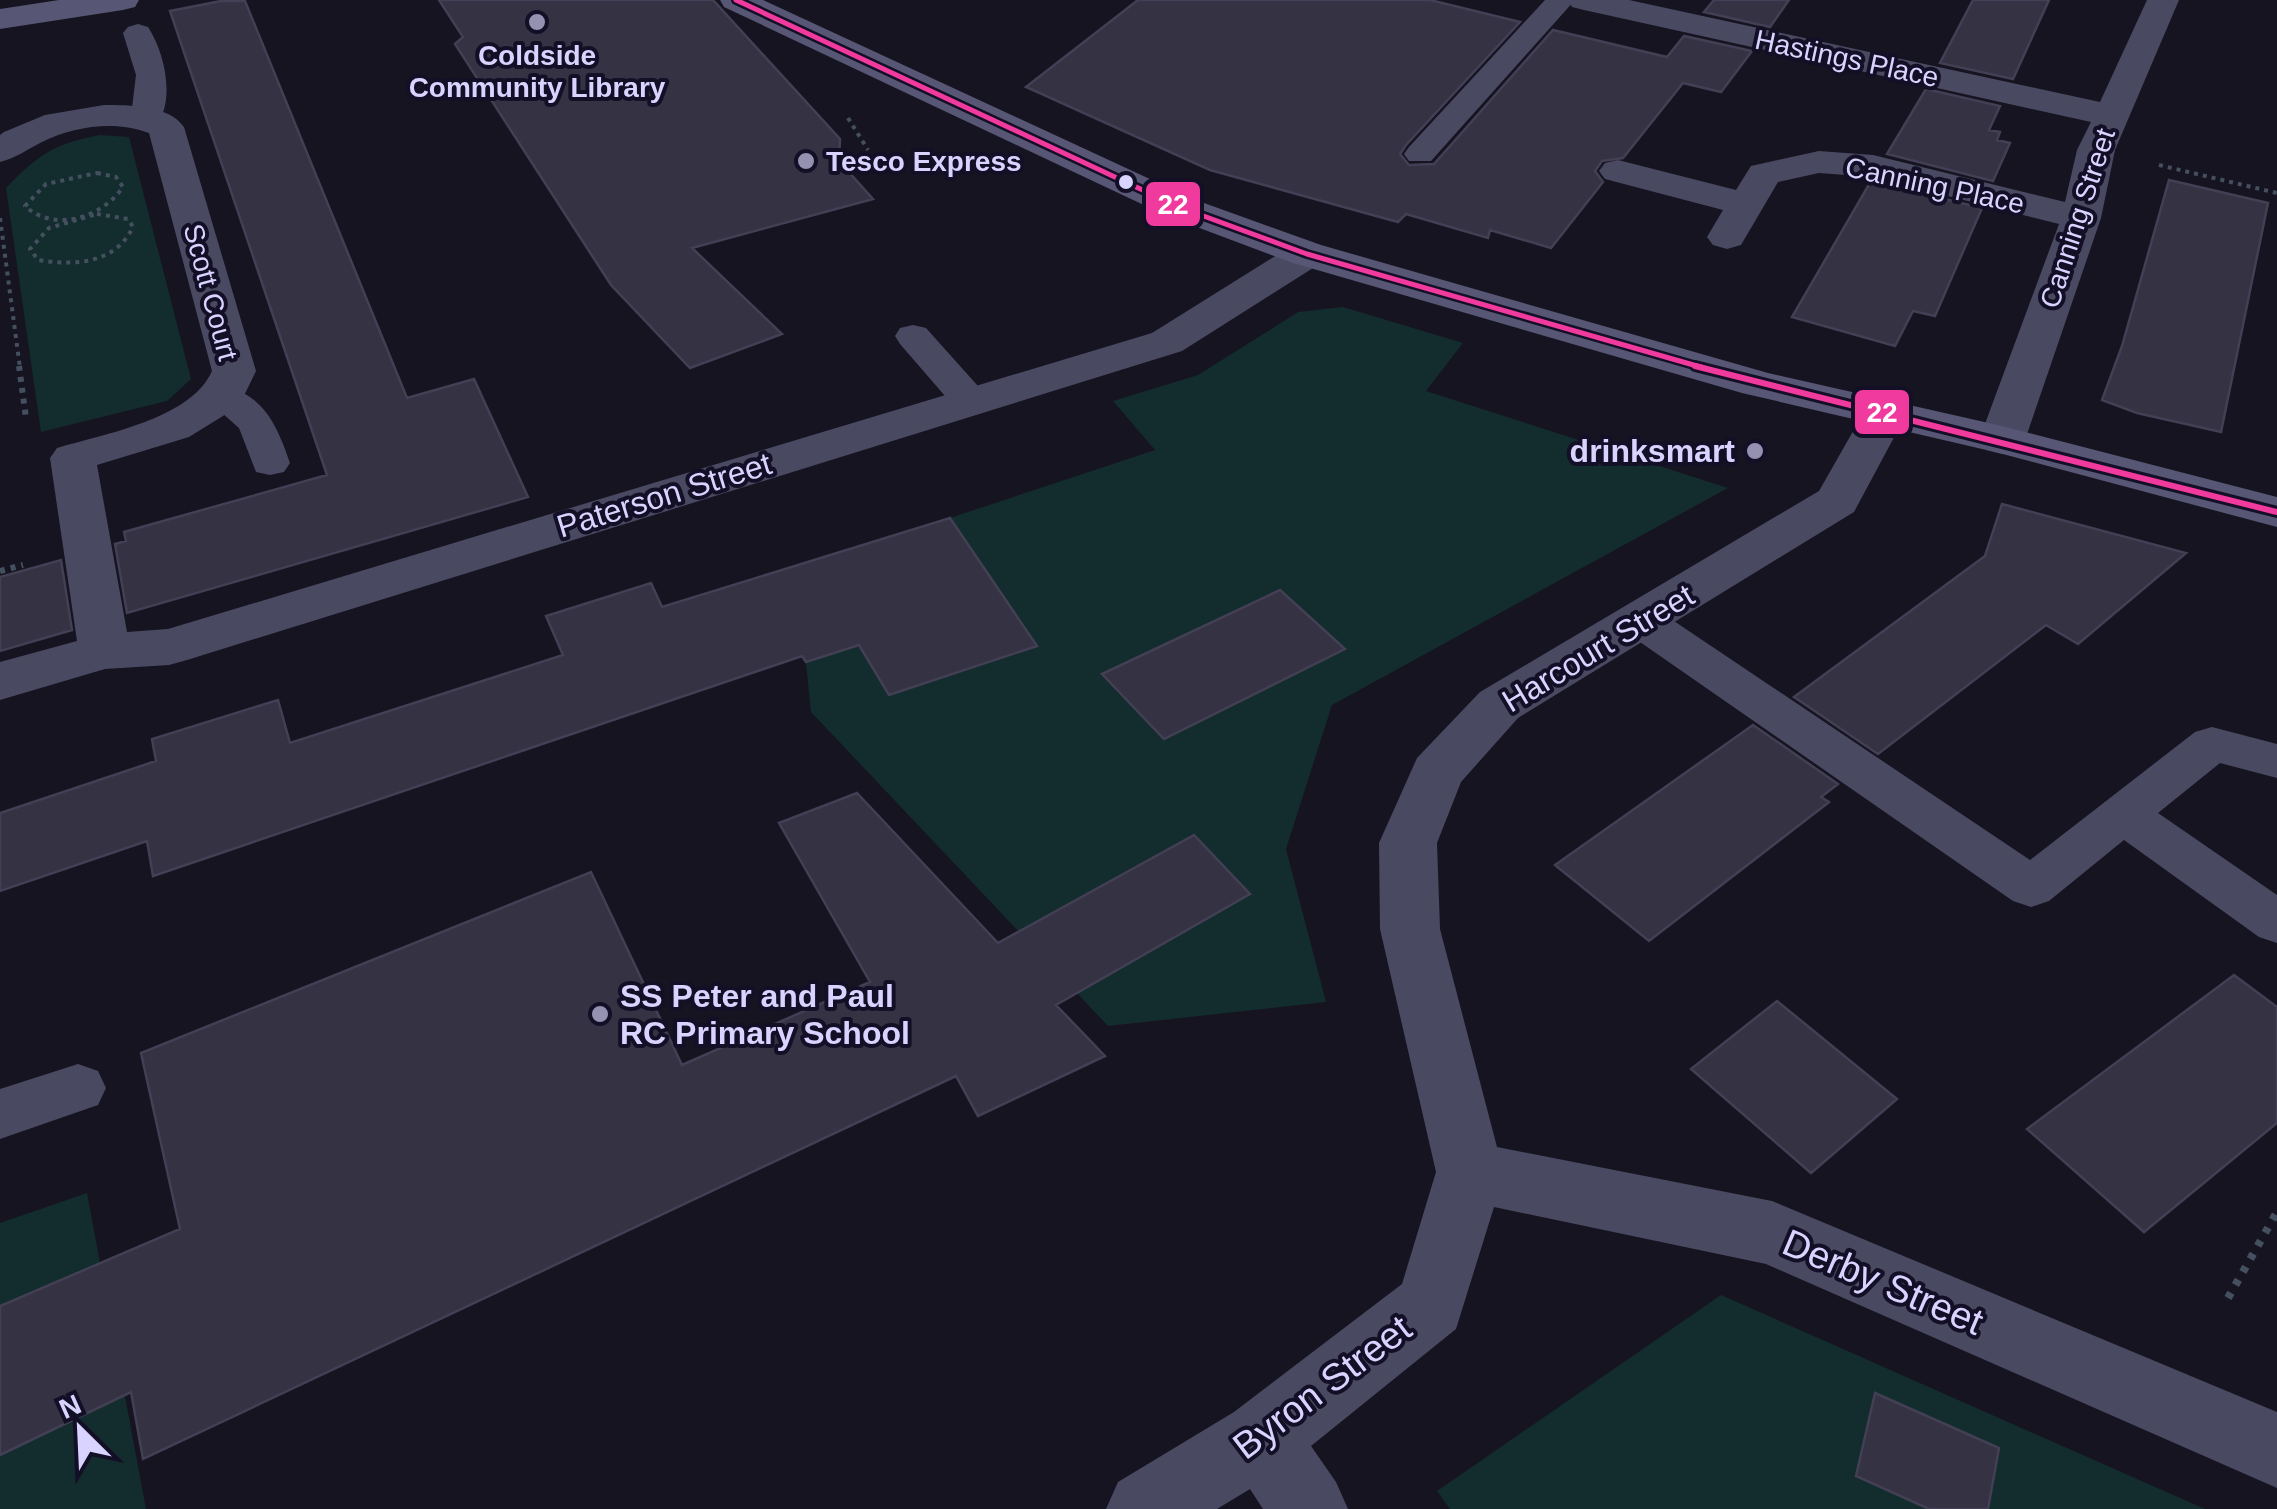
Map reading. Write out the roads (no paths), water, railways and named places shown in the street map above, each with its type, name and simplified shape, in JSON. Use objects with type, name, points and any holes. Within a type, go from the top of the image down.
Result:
[{"type":"street","points":[[0,19],[123,0]]},
{"type":"street","points":[[736,0],[1178,207],[1307,254],[1758,384],[2002,440],[2277,512]]},
{"type":"street","name":"Hastings Place","points":[[1584,0],[2110,115]]},
{"type":"street","name":"Canning Street","points":[[2002,440],[2080,218],[2096,150],[2163,0]]},
{"type":"street","points":[[0,152],[50,127],[101,116],[147,116]]},
{"type":"street","name":"Scott Court","points":[[104,651],[73,458],[173,428],[222,397],[234,370],[166,127],[147,116]]},
{"type":"street","name":"Canning Place","points":[[1618,171],[1736,221],[1764,174],[1819,162],[1872,166],[2080,218]]},
{"type":"street","name":"Paterson Street","points":[[0,681],[104,651],[169,647],[1167,342],[1307,254]]},
{"type":"street","name":"Harcourt Street","points":[[1470,1172],[1410,929],[1408,843],[1437,772],[1500,705],[1643,622],[1837,501],[1884,415]]},
{"type":"street","name":"Byron Street","points":[[1145,1509],[1261,1439],[1430,1305],[1470,1172]]},
{"type":"street","name":"Derby Street","points":[[1470,1172],[1772,1233],[2277,1450]]},
{"type":"street","points":[[1261,1439],[1308,1509]]},
{"type":"lane","points":[[1420,154],[1561,0]]},
{"type":"lane","points":[[138,33],[151,75],[147,116]]},
{"type":"lane","points":[[913,336],[972,403]]},
{"type":"lane","points":[[222,397],[258,424],[270,463]]},
{"type":"lane","points":[[1643,622],[2031,887],[2212,744],[2277,761]]},
{"type":"lane","points":[[2123,814],[2277,922]]},
{"type":"lane","points":[[0,1114],[78,1088]]},
{"type":"place","name":"Coldside Community Library","points":[[537,22]]},
{"type":"place","name":"Tesco Express","points":[[806,161]]},
{"type":"place","name":"drinksmart","points":[[1755,451]]},
{"type":"place","name":"SS Peter and Paul RC Primary School","points":[[600,1014]]}]
